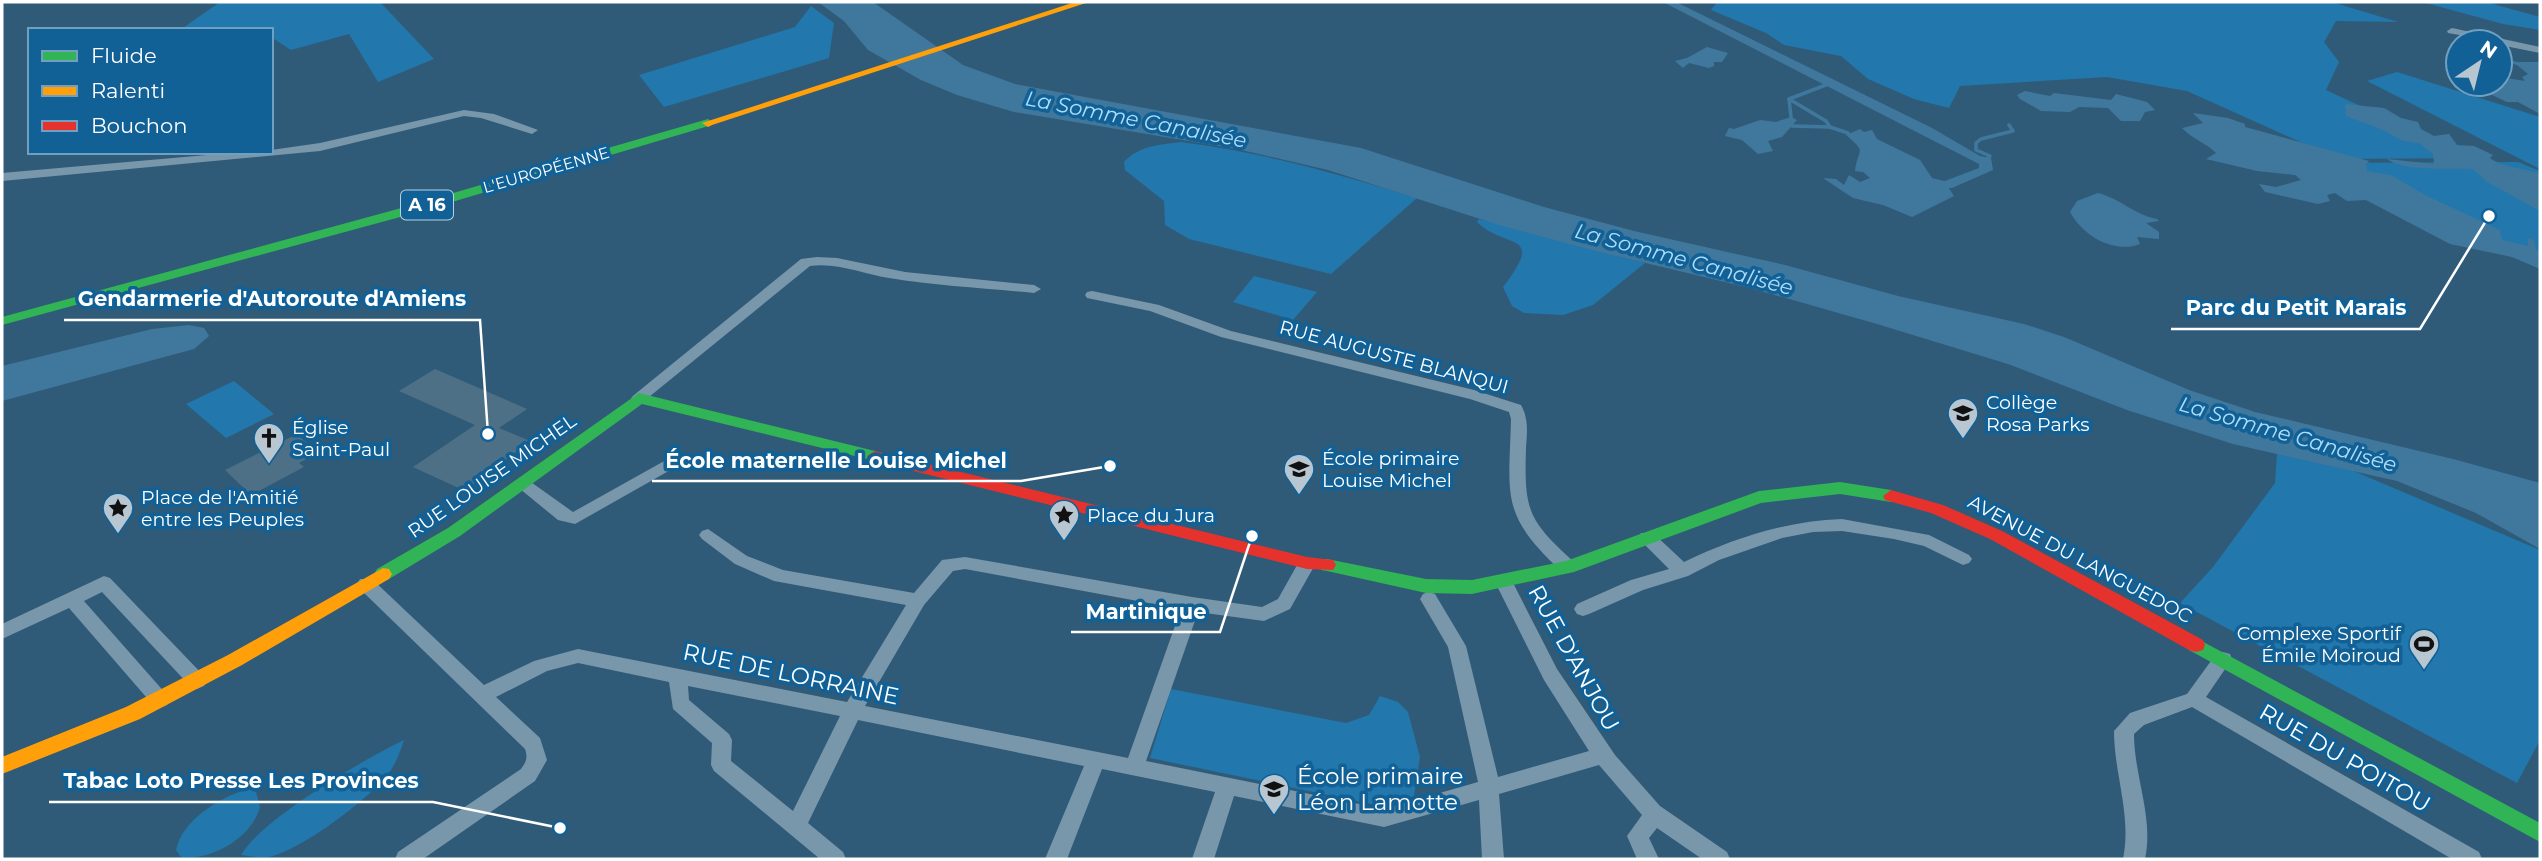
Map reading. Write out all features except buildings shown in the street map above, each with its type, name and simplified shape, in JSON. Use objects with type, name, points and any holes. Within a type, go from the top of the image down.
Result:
[{"type":"main road","name":"L'EUROPÉENNE","points":[[2,321],[380,218],[843,74],[1048,2]]},
{"type":"main road","name":"L'EUROPÉENNE","points":[[15,300],[982,37],[1084,2]]},
{"type":"main road","name":"RUE LOUISE MICHEL","points":[[2,766],[160,700],[366,584],[454,532],[639,398]]},
{"type":"main road","points":[[639,398],[1313,564],[1336,566],[1461,594]]},
{"type":"main road","name":"AVENUE DU LANGUEDOC","points":[[1461,594],[1506,587],[1548,569],[1568,567],[1773,494],[1840,488],[1896,498],[1937,509],[1996,535],[2540,833]]},
{"type":"main road","points":[[1313,564],[1338,576],[1429,598],[1461,594]]},
{"type":"street","points":[[2514,44],[2540,50]]},
{"type":"street","points":[[273,153],[320,147],[464,113],[478,112],[516,128],[532,130]]},
{"type":"street","points":[[2,177],[263,154]]},
{"type":"street","points":[[639,398],[806,262],[820,259],[837,261],[883,273],[1034,289]]},
{"type":"street","name":"RUE AUGUSTE BLANQUI","points":[[1092,295],[1154,308],[1226,334],[1474,394],[1516,409],[1519,419],[1518,497],[1522,515],[1546,546],[1568,567]]},
{"type":"street","points":[[522,484],[564,516],[575,518],[675,460]]},
{"type":"street","name":"RUE D'ANJOU","points":[[1583,609],[1637,585],[1682,571],[1713,555],[1780,532],[1813,526],[1842,526],[1894,533],[1930,541],[1963,559]]},
{"type":"street","points":[[708,536],[741,560],[780,576],[918,600]]},
{"type":"street","points":[[1647,537],[1682,571]]},
{"type":"street","points":[[796,826],[852,712],[918,600],[948,565],[965,563],[1192,604],[1264,614],[1284,604],[1313,564]]},
{"type":"street","points":[[2,632],[104,583],[197,681]]},
{"type":"street","points":[[366,584],[533,744],[538,753],[538,762],[528,775],[406,859]]},
{"type":"street","name":"RUE D'ANJOU","points":[[1506,587],[1577,719],[1601,756],[1655,814],[1719,859]]},
{"type":"street","points":[[71,598],[160,700]]},
{"type":"street","points":[[1429,598],[1458,646],[1489,790],[1493,859]]},
{"type":"street","points":[[1134,768],[1192,604]]},
{"type":"street","name":"RUE DE LORRAINE","points":[[483,695],[531,667],[553,659],[578,656],[1384,818],[1601,756]]},
{"type":"street","points":[[2134,859],[2136,838],[2133,797],[2123,744],[2124,730],[2137,719],[2193,699],[2223,659]]},
{"type":"street","points":[[678,676],[680,703],[722,740],[721,765],[835,859]]},
{"type":"street","name":"RUE DU POITOU","points":[[2193,699],[2471,859]]},
{"type":"street","points":[[1056,859],[1096,760]]},
{"type":"street","points":[[1203,859],[1227,786]]},
{"type":"street","points":[[1648,859],[1638,836],[1655,814]]},
{"type":"shaded area","points":[[220,2],[380,2],[434,59],[378,82],[349,34],[291,50],[273,38],[273,28],[183,28]]},
{"type":"shaded area","points":[[1717,2],[2332,2],[2398,22],[2336,21],[2324,42],[2339,62],[2326,90],[2472,158],[2338,159],[2187,91],[2107,77],[1960,86],[1949,108],[1914,99],[1868,79],[1841,56],[1784,45],[1766,33],[1711,10]]},
{"type":"shaded area","points":[[2422,2],[2486,2],[2540,17],[2540,30],[2503,24]]},
{"type":"shaded area","points":[[811,6],[834,23],[829,58],[664,107],[639,75],[795,27]]},
{"type":"shaded area","points":[[2397,72],[2444,87],[2444,98],[2480,98],[2540,117],[2540,169],[2367,81]]},
{"type":"shaded area","points":[[1181,142],[1300,165],[1417,198],[1331,274],[1189,239],[1165,225],[1164,201],[1125,170],[1124,162],[1143,149]]},
{"type":"shaded area","points":[[2518,162],[2540,171],[2540,260],[2316,163]]},
{"type":"shaded area","points":[[1479,219],[1645,263],[1593,305],[1563,315],[1524,313],[1512,306],[1503,287],[1516,269],[1521,249],[1517,244],[1488,230],[1477,222]]},
{"type":"shaded area","points":[[1254,276],[1317,292],[1293,320],[1233,302]]},
{"type":"shaded area","points":[[234,381],[274,414],[226,438],[186,404]]},
{"type":"shaded area","name":"Complexe Sportif Émile Moiroud","points":[[2277,453],[2344,467],[2540,550],[2540,740],[2517,783],[2180,603],[2213,567],[2275,483]]},
{"type":"shaded area","points":[[1171,689],[1346,723],[1369,715],[1380,696],[1398,702],[1408,712],[1420,757],[1414,796],[1381,806],[1150,758]]},
{"type":"shaded area","points":[[404,740],[396,762],[379,785],[315,835],[268,857],[241,855],[270,825],[315,791]]},
{"type":"shaded area","points":[[249,789],[256,792],[260,807],[256,818],[240,837],[218,851],[181,857],[176,850],[194,819],[215,803]]},
{"type":"water","name":"La Somme Canalisée","points":[[818,2],[873,2],[963,65],[1015,84],[1361,148],[1544,207],[1634,231],[2024,324],[2064,337],[2189,390],[2255,412],[2457,460],[2540,483],[2540,549],[2476,513],[2397,481],[2233,444],[2127,410],[2008,364],[1877,324],[1754,289],[1499,225],[1328,170],[1237,149],[1014,112],[957,95],[921,80],[868,50],[844,21]]},
{"type":"water","points":[[1707,47],[1728,53],[1722,62],[1714,62],[1714,66],[1709,68],[1689,63],[1683,68],[1675,61],[1687,58]]},
{"type":"water","points":[[2514,61],[2540,62],[2540,114],[2518,102],[2507,102],[2499,98],[2514,98],[2514,79],[2525,81],[2522,77],[2528,74]]},
{"type":"water","points":[[2025,91],[2050,96],[2054,93],[2111,100],[2116,94],[2147,102],[2155,110],[2145,112],[2140,121],[2121,121],[2108,108],[2079,107],[2070,112],[2041,111],[2017,95]]},
{"type":"water","points":[[2345,104],[2384,108],[2401,118],[2418,122],[2421,129],[2434,136],[2449,134],[2457,145],[2474,146],[2493,155],[2490,158],[2502,164],[2540,174],[2540,211],[2487,182],[2473,169],[2416,168],[2387,159],[2434,164],[2433,154],[2419,143],[2403,141],[2346,116]]},
{"type":"water","points":[[2193,113],[2228,118],[2245,124],[2245,127],[2369,161],[2366,164],[2367,171],[2391,175],[2427,196],[2500,230],[2502,240],[2528,246],[2528,238],[2534,240],[2536,250],[2540,251],[2540,269],[2512,257],[2450,244],[2366,200],[2347,201],[2335,193],[2327,195],[2330,201],[2318,204],[2265,192],[2259,184],[2276,187],[2301,180],[2295,175],[2257,171],[2206,159],[2216,153],[2182,128],[2203,123]]},
{"type":"water","points":[[1791,117],[1797,120],[1782,137],[1768,141],[1773,151],[1758,154],[1742,140],[1725,136],[1729,128],[1734,129],[1760,120],[1776,122]]},
{"type":"water","points":[[1860,129],[1864,132],[1872,130],[1877,139],[1920,160],[1932,178],[1944,181],[1954,196],[1912,217],[1883,205],[1853,198],[1823,178],[1836,179],[1844,185],[1849,175],[1860,182],[1870,178],[1863,172],[1855,171],[1860,151],[1846,135]]},
{"type":"water","points":[[2098,193],[2157,219],[2159,221],[2146,223],[2159,232],[2159,239],[2137,237],[2140,244],[2120,247],[2100,241],[2083,229],[2070,212],[2077,201]]},
{"type":"water","points":[[189,325],[204,328],[209,336],[194,349],[2,401],[2,366],[152,329]]},
{"type":"waterway","points":[[1668,2],[1927,131],[1976,159],[1986,161],[1986,170],[1947,185]]},
{"type":"waterway","points":[[1789,99],[1831,83]]},
{"type":"waterway","points":[[1789,99],[1826,121],[1830,127]]},
{"type":"waterway","points":[[1789,99],[1791,117]]},
{"type":"waterway","points":[[1986,161],[1990,156],[1976,150],[1976,143],[1981,139],[2013,131],[2009,125]]},
{"type":"waterway","points":[[1792,126],[1830,127]]},
{"type":"waterway","points":[[1830,127],[1848,133]]},
{"type":"traffic: fast","points":[[2,321],[410,210],[708,123]]},
{"type":"traffic: fast","points":[[383,574],[454,532],[639,398],[875,456]]},
{"type":"traffic: fast","points":[[1327,565],[1426,586],[1472,587],[1568,567],[1759,497],[1840,488],[1891,496]]},
{"type":"traffic: fast","points":[[2196,645],[2540,833]]},
{"type":"traffic: slow","points":[[708,123],[1084,2]]},
{"type":"traffic: slow","points":[[2,766],[133,713],[235,660],[383,574]]},
{"type":"traffic: jam","points":[[875,456],[1307,563],[1327,565]]},
{"type":"traffic: jam","points":[[1891,496],[1937,509],[1996,535],[2196,645]]},
{"type":"place","name":"Parc du Petit Marais","points":[[2489,216]]},
{"type":"place","name":"Gendarmerie d'Autoroute d'Amiens","points":[[488,434]]},
{"type":"place","name":"Collège Rosa Parks","points":[[1963,440]]},
{"type":"place","name":"Église Saint-Paul","points":[[269,465]]},
{"type":"place","name":"École maternelle Louise Michel","points":[[1110,466]]},
{"type":"place","name":"École primaire Louise Michel","points":[[1299,496]]},
{"type":"place","name":"Place de l'Amitié entre les Peuples","points":[[118,535]]},
{"type":"place","name":"Martinique","points":[[1252,536]]},
{"type":"place","name":"Place du Jura","points":[[1064,542]]},
{"type":"place","name":"Complexe Sportif Émile Moiroud","points":[[2424,671]]},
{"type":"place","name":"École primaire Léon Lamotte","points":[[1274,816]]},
{"type":"place","name":"Tabac Loto Presse Les Provinces","points":[[560,828]]}]
